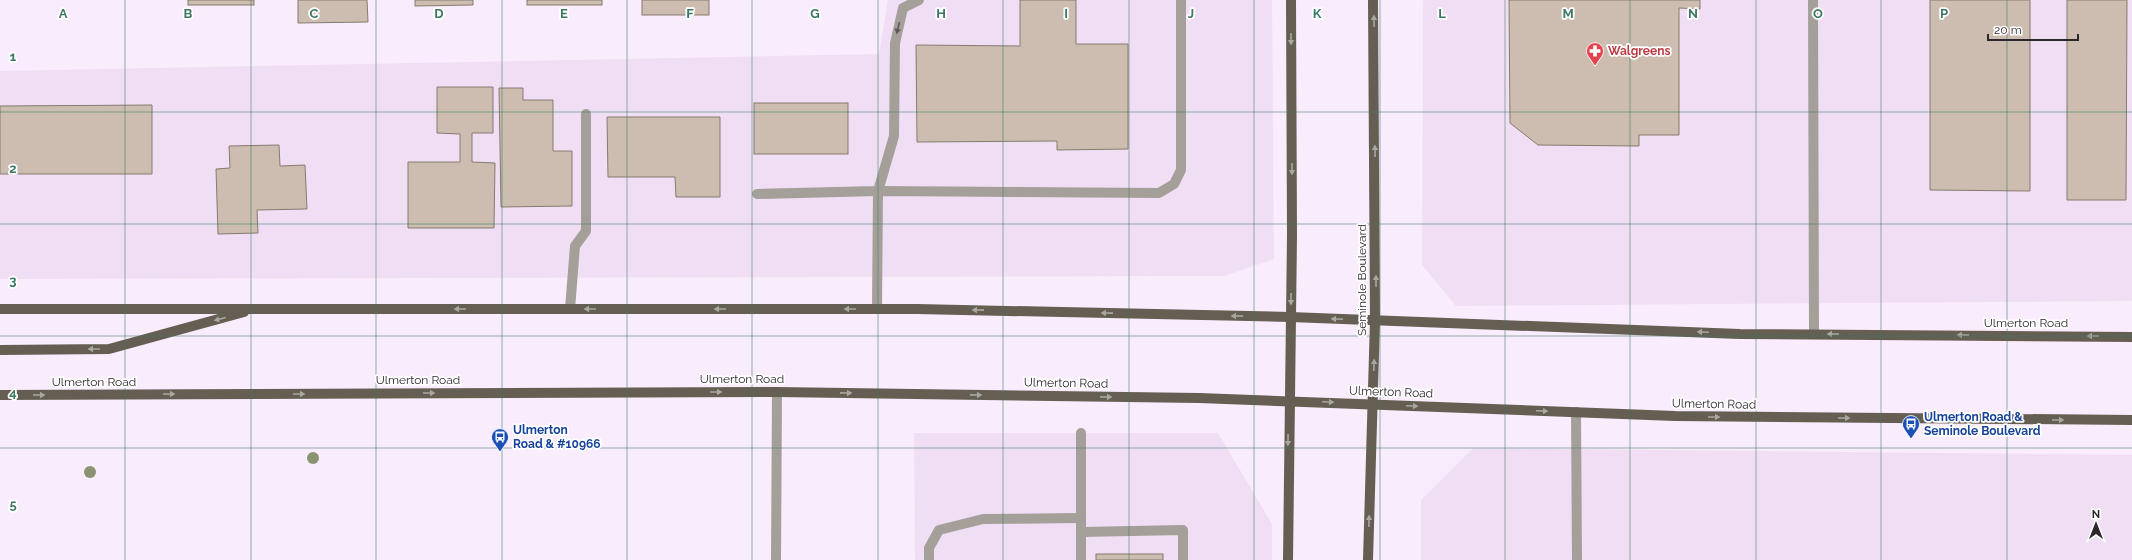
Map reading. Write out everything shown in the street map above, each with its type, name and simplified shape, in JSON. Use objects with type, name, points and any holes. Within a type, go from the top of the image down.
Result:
[{"type":"main road","points":[[1288,560],[1292,234],[1291,0]]},
{"type":"main road","name":"Seminole Boulevard","points":[[1368,560],[1376,320],[1373,0]]},
{"type":"main road","points":[[0,350],[109,349],[257,308]]},
{"type":"main road","name":"Ulmerton Road","points":[[0,309],[877,309],[1290,317],[1724,333],[2132,337]]},
{"type":"main road","name":"Ulmerton Road","points":[[0,395],[777,392],[1289,400],[1675,416],[2132,420]]},
{"type":"lane","points":[[877,309],[878,191],[894,136],[895,43],[903,8],[920,0]]},
{"type":"lane","points":[[757,194],[878,191],[1159,193],[1174,184],[1182,170],[1182,0]]},
{"type":"lane","points":[[1813,0],[1814,334]]},
{"type":"lane","points":[[570,309],[575,246],[586,231],[586,114]]},
{"type":"lane","points":[[776,560],[777,392]]},
{"type":"lane","points":[[1576,412],[1577,560]]},
{"type":"lane","points":[[1081,433],[1081,560]]},
{"type":"lane","points":[[929,560],[929,548],[939,530],[983,519],[1081,518]]},
{"type":"lane","points":[[1081,532],[1183,530],[1182,560]]},
{"type":"shaded area","points":[[888,0],[1272,0],[1274,259],[1224,276],[0,279],[0,71],[879,54]]},
{"type":"shaded area","points":[[1423,0],[2132,0],[2132,301],[1456,306],[1422,265]]},
{"type":"shaded area","points":[[914,433],[1218,433],[1272,524],[1272,560],[915,560]]},
{"type":"shaded area","points":[[1473,448],[2132,455],[2132,560],[1421,560],[1421,500]]},
{"type":"building","points":[[188,0],[254,0],[254,5],[188,5]]},
{"type":"building","points":[[298,0],[367,0],[368,22],[298,23]]},
{"type":"building","points":[[415,0],[473,0],[473,5],[415,6]]},
{"type":"building","points":[[527,0],[602,0],[602,5],[527,5]]},
{"type":"building","points":[[642,0],[709,0],[709,15],[642,15]]},
{"type":"building","points":[[1020,0],[1076,0],[1076,44],[1128,44],[1128,149],[1057,150],[1057,141],[917,142],[916,45],[1020,46]]},
{"type":"building","name":"Walgreens","points":[[1509,0],[1700,0],[1700,9],[1679,8],[1679,135],[1639,135],[1639,146],[1538,145],[1510,123]]},
{"type":"building","points":[[1930,0],[2030,0],[2030,191],[1930,190]]},
{"type":"building","points":[[2067,0],[2127,0],[2126,200],[2067,200]]},
{"type":"building","points":[[437,87],[493,87],[493,133],[472,133],[472,162],[495,163],[494,228],[408,228],[408,162],[460,162],[460,134],[437,133]]},
{"type":"building","points":[[499,88],[523,88],[523,100],[553,100],[553,151],[572,151],[572,206],[501,207]]},
{"type":"building","points":[[754,103],[848,103],[848,154],[754,154]]},
{"type":"building","points":[[152,105],[152,174],[0,174],[0,106]]},
{"type":"building","points":[[607,117],[720,117],[720,197],[676,197],[675,177],[608,177]]},
{"type":"building","points":[[279,145],[280,166],[305,165],[307,209],[257,210],[258,233],[218,234],[216,169],[230,168],[229,146]]},
{"type":"building","points":[[1096,554],[1163,554],[1163,560],[1096,560]]},
{"type":"place","name":"Walgreens","points":[[1595,66]]},
{"type":"place","name":"Ulmerton Road & Seminole Boulevard","points":[[1911,439]]},
{"type":"place","name":"Ulmerton Road & #10966","points":[[500,452]]}]
